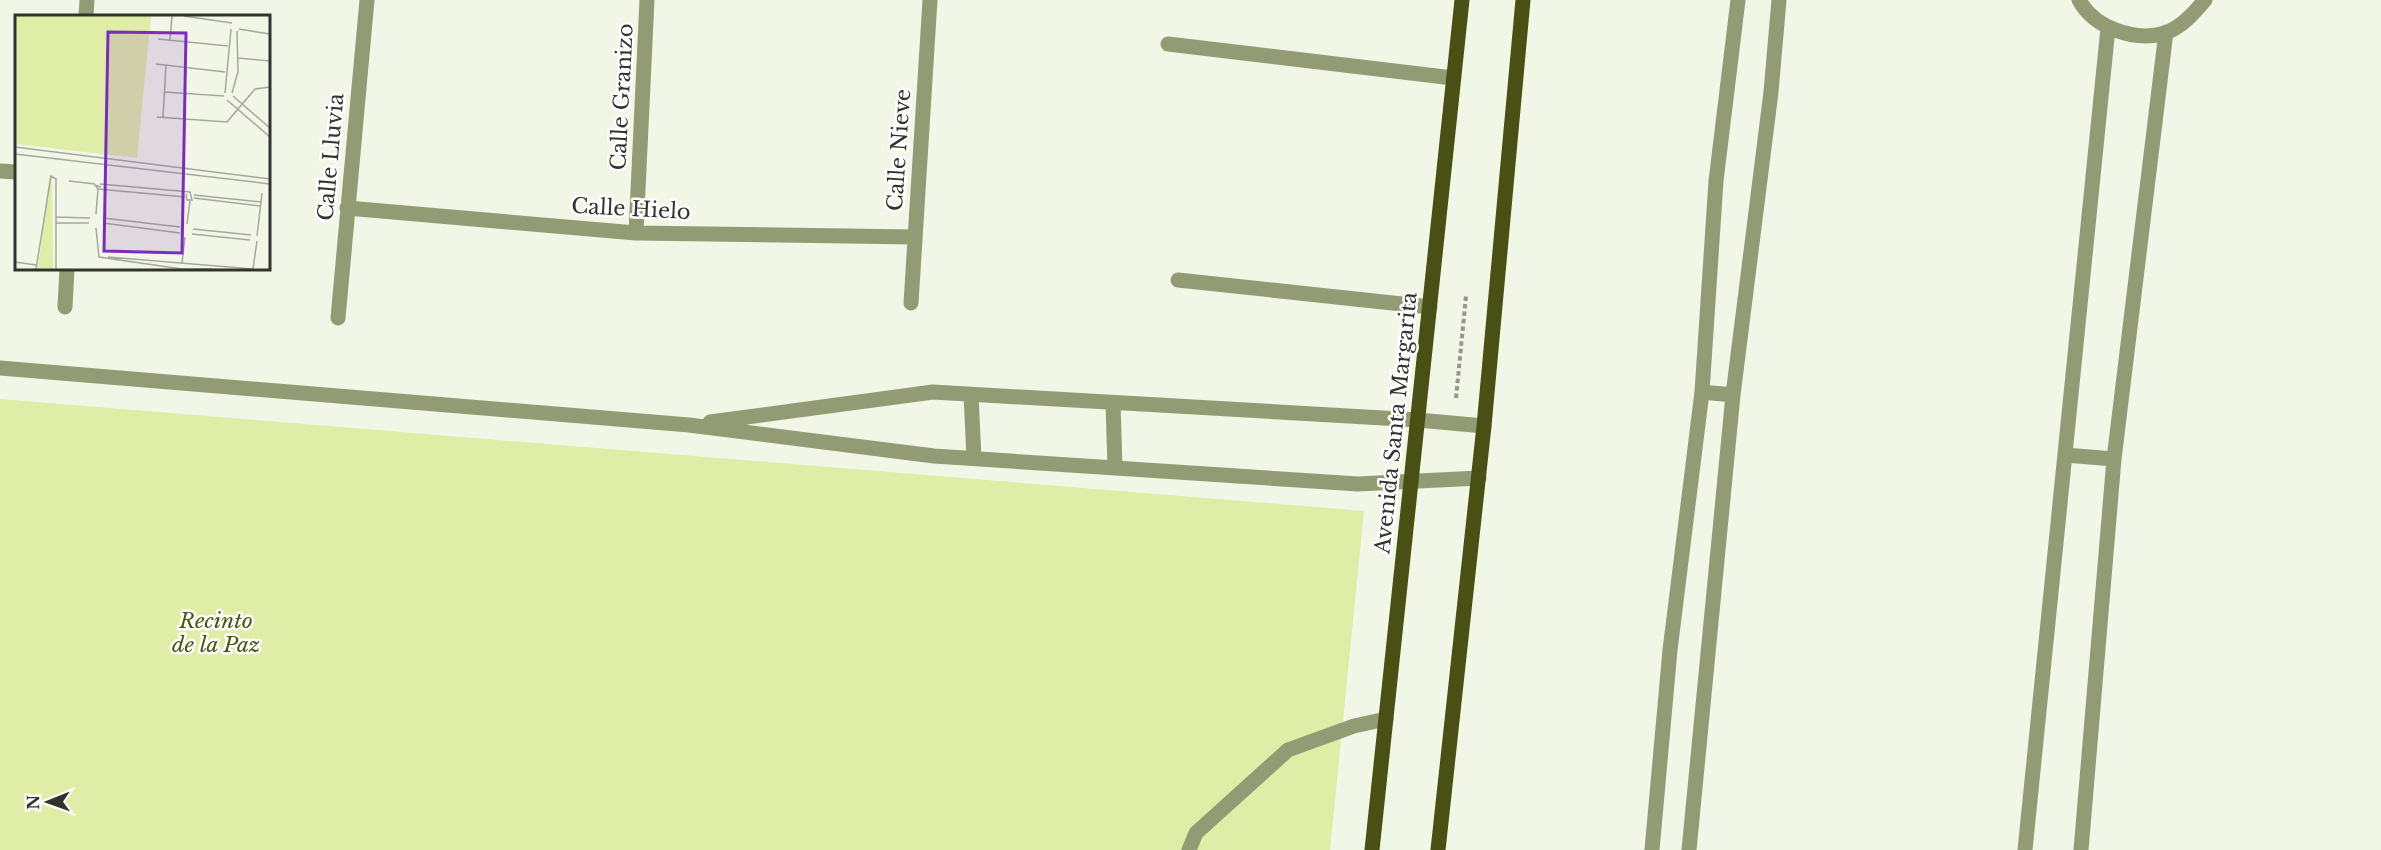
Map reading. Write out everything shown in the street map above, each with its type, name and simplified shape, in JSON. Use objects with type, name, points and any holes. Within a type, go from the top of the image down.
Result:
[{"type":"main road","name":"Avenida Santa Margarita","points":[[1372,850],[1462,0]]},
{"type":"main road","points":[[1438,850],[1479,478],[1523,0]]},
{"type":"street","points":[[86,15],[87,0]]},
{"type":"street","name":"Calle Lluvia","points":[[338,318],[367,0]]},
{"type":"street","name":"Calle Granizo","points":[[636,233],[647,0]]},
{"type":"street","name":"Calle Nieve","points":[[911,303],[930,0]]},
{"type":"street","points":[[1652,850],[1670,650],[1702,392],[1716,180],[1738,0]]},
{"type":"street","points":[[1689,850],[1733,395],[1769,104],[1779,0]]},
{"type":"street","points":[[2079,0],[2084,9],[2108,28],[2136,36],[2166,33],[2189,19],[2205,0]]},
{"type":"street","points":[[2025,850],[2108,28]]},
{"type":"street","points":[[2081,850],[2114,459],[2166,33]]},
{"type":"street","points":[[1168,44],[1453,78]]},
{"type":"street","points":[[0,171],[15,172]]},
{"type":"street","name":"Calle Hielo","points":[[347,208],[636,233],[915,237]]},
{"type":"street","points":[[65,307],[67,270]]},
{"type":"street","points":[[1178,280],[1430,307]]},
{"type":"street","points":[[0,368],[689,424],[934,456],[1358,484],[1411,481],[1448,482],[1479,478]]},
{"type":"street","points":[[689,424],[933,392],[1418,420],[1484,426]]},
{"type":"street","points":[[1702,392],[1733,395]]},
{"type":"street","points":[[971,395],[974,458]]},
{"type":"street","points":[[1113,403],[1115,468]]},
{"type":"street","points":[[2065,455],[2114,459]]},
{"type":"street","points":[[1189,850],[1196,833],[1288,750],[1354,726],[1386,719]]},
{"type":"green space","name":"Recinto de la Paz","points":[[0,399],[1364,511],[1330,850],[0,850]]}]
